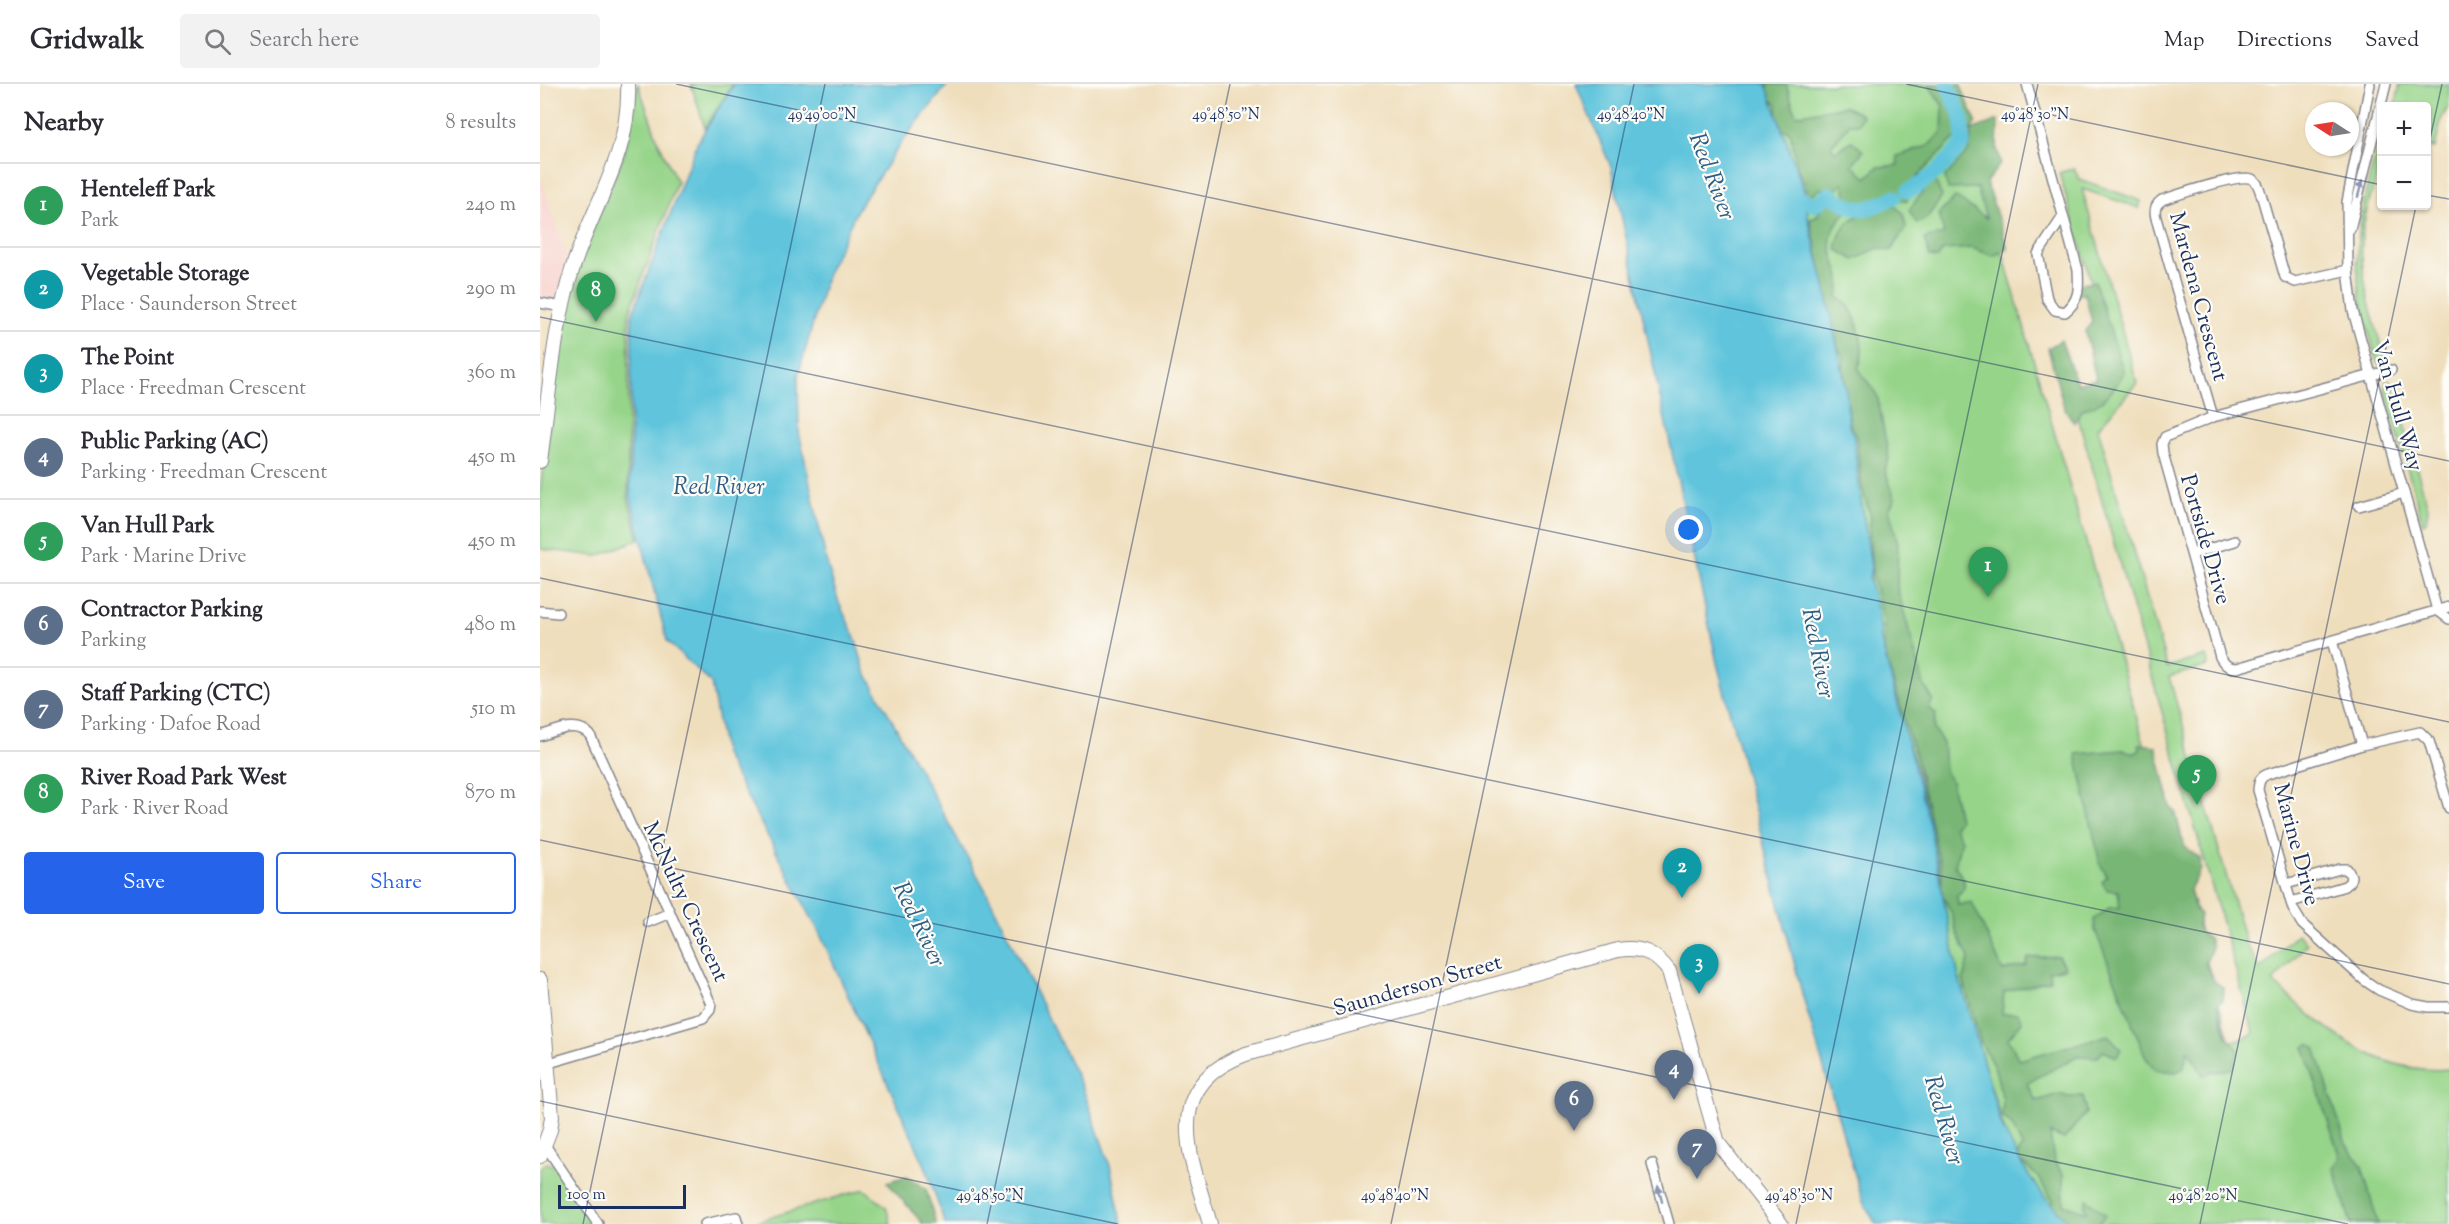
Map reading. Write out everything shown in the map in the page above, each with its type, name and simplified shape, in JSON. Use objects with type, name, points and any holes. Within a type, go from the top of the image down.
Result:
[{"type":"street","points":[[540,461],[563,307],[573,267],[588,225],[622,149],[629,106],[628,84]]},
{"type":"street","points":[[2026,84],[2078,270],[2079,292],[2075,304],[2065,312],[2055,310],[2047,299],[2038,254],[2062,218]]},
{"type":"street","name":"Van Hull Way","points":[[2370,84],[2347,202],[2348,270],[2352,311],[2438,610]]},
{"type":"street","name":"Van Hull Way","points":[[2382,102],[2386,84]]},
{"type":"street","points":[[2366,102],[2377,108]]},
{"type":"street","name":"Van Hull Way","points":[[2347,243],[2377,121]]},
{"type":"street","name":"Mardena Crescent","points":[[2212,417],[2156,218],[2155,207],[2158,203],[2238,178],[2252,178],[2259,186],[2285,276],[2295,282],[2348,270]]},
{"type":"street","points":[[540,303],[563,307]]},
{"type":"street","name":"Portside Drive","points":[[2391,370],[2212,417],[2165,437],[2162,444],[2224,664],[2230,668],[2237,668],[2449,607]]},
{"type":"street","points":[[2359,506],[2404,494]]},
{"type":"street","points":[[2192,554],[2235,541]]},
{"type":"street","points":[[540,610],[558,613]]},
{"type":"street","points":[[2438,610],[2449,619]]},
{"type":"street","points":[[2332,641],[2362,745]]},
{"type":"street","name":"McNulty Crescent","points":[[540,735],[575,727],[584,728],[590,735],[710,997],[711,1004],[708,1015],[549,1063]]},
{"type":"street","name":"Marine Drive","points":[[2449,808],[2427,736],[2415,731],[2262,776],[2258,790],[2291,902],[2302,924],[2364,980],[2379,990],[2412,1004],[2449,1007]]},
{"type":"street","points":[[2286,884],[2340,869],[2347,870],[2351,876],[2350,882],[2345,886],[2291,902]]},
{"type":"street","points":[[648,922],[670,913]]},
{"type":"street","name":"Saunderson Street","points":[[1210,1224],[1189,1149],[1186,1127],[1189,1108],[1197,1090],[1218,1068],[1245,1054],[1631,948],[1644,950],[1659,958],[1673,981],[1718,1143],[1780,1224]]},
{"type":"street","points":[[540,980],[552,1117],[543,1150],[598,1224]]},
{"type":"street","points":[[1652,1164],[1669,1224]]},
{"type":"street","points":[[705,1224],[737,1221]]},
{"type":"shaded area","points":[[540,174],[569,261],[560,300],[540,297]]},
{"type":"green space","points":[[638,84],[658,141],[677,182],[629,314],[628,498],[639,539],[598,556],[540,549],[540,490],[562,329],[575,272],[625,152]]},
{"type":"green space","points":[[691,84],[733,84],[705,128]]},
{"type":"green space","points":[[1766,84],[1954,84],[2230,1042],[2254,1034],[2071,393],[2120,379],[2059,173],[2074,168],[2079,179],[2141,201],[2139,208],[2082,189],[2137,383],[2098,428],[2167,667],[2207,656],[2208,666],[2169,677],[2246,944],[2260,969],[2297,934],[2307,943],[2273,982],[2311,1016],[2352,1045],[2398,1065],[2423,1069],[2449,1069],[2449,1224],[2060,1224],[2014,1160],[1958,974],[1940,874],[1917,770],[1903,728],[1881,640],[1871,585],[1871,567],[1853,432],[1849,427],[1846,388],[1817,247],[1808,218],[1806,196]]},
{"type":"green space","points":[[1769,84],[1786,84],[1796,115],[1844,106],[1862,115],[1858,124],[1850,124],[1831,146],[1835,152],[1852,141],[1863,151],[1852,165],[1866,178],[1878,167],[1898,165],[1897,156],[1928,146],[1942,132],[1943,106],[1928,84],[1960,84],[1976,122],[1967,136],[1956,137],[1915,179],[1907,201],[1886,197],[1867,205],[1848,199],[1843,183],[1835,191],[1819,189],[1810,196],[1798,169],[1790,132],[1778,128],[1777,105],[1766,94]]},
{"type":"green space","points":[[2400,84],[2449,84],[2449,106],[2442,117],[2435,148],[2431,147],[2431,102],[2396,102]]},
{"type":"green space","points":[[1998,120],[1997,149],[2001,163],[1986,182],[2008,249],[1993,256],[1972,248],[1943,250],[1938,258],[1930,257],[1924,239],[1944,234],[1939,214],[1955,197],[1986,218],[1977,188],[1948,189],[1945,177],[1969,151],[1972,130]]},
{"type":"green space","points":[[2377,150],[2377,172],[2363,225],[2362,252],[2368,300],[2386,362],[2382,366],[2377,363],[2364,316],[2358,281],[2358,243],[2367,187]]},
{"type":"green space","points":[[1935,180],[1942,197],[1927,218],[1917,224],[1909,210],[1929,183]]},
{"type":"green space","points":[[1829,197],[1837,201],[1846,212],[1833,229],[1831,237],[1832,251],[1840,278],[1838,297],[1853,313],[1862,346],[1858,368],[1877,395],[1889,458],[1885,470],[1895,499],[1889,509],[1898,543],[1897,587],[1924,685],[1933,700],[1929,708],[1936,714],[1934,729],[1943,743],[1945,771],[1951,781],[1959,820],[1954,827],[1961,840],[1955,866],[1964,879],[1964,888],[1957,896],[1958,905],[1972,902],[2003,971],[2026,965],[2028,958],[2058,956],[2065,968],[2049,971],[2050,980],[2004,992],[2002,1014],[2018,1013],[2022,1022],[2008,1038],[2019,1060],[2108,1035],[2121,1049],[2117,1057],[2103,1051],[2098,1057],[2076,1056],[2027,1084],[2036,1101],[2059,1094],[2069,1097],[2083,1096],[2086,1113],[2064,1139],[2050,1133],[2054,1161],[2063,1174],[2064,1204],[2087,1212],[2085,1206],[2087,1199],[2106,1215],[2099,1222],[2100,1224],[2057,1224],[2051,1215],[2053,1201],[2037,1176],[2016,1158],[2022,1147],[2013,1126],[2002,1116],[2003,1100],[1995,1069],[1980,1041],[1963,979],[1969,958],[1956,932],[1952,914],[1941,891],[1942,873],[1918,766],[1884,651],[1884,622],[1872,573],[1869,531],[1871,517],[1862,489],[1856,435],[1850,425],[1844,357],[1838,348],[1810,219],[1816,217]]},
{"type":"green space","points":[[1892,204],[1903,213],[1906,227],[1891,251],[1878,248],[1854,260],[1836,249],[1843,229],[1855,217]]},
{"type":"green space","points":[[2095,282],[2124,373],[2107,396],[2095,405],[2082,409],[2074,423],[2064,407],[2048,348],[2061,340],[2077,384],[2096,379],[2085,331],[2092,322],[2085,294],[2073,295],[2075,285]]},
{"type":"green space","points":[[2388,380],[2392,382],[2428,508],[2426,522],[2423,524],[2385,390]]},
{"type":"green space","points":[[2139,744],[2156,746],[2171,808],[2175,811],[2184,846],[2200,859],[2201,869],[2190,890],[2195,909],[2200,915],[2198,924],[2200,933],[2209,938],[2212,947],[2205,964],[2215,982],[2224,988],[2223,1000],[2217,1005],[2227,1037],[2239,1050],[2233,1068],[2203,1075],[2188,1050],[2183,1069],[2176,1072],[2156,1070],[2146,1058],[2095,930],[2094,919],[2109,908],[2120,907],[2118,891],[2107,890],[2102,882],[2107,876],[2100,864],[2076,754],[2124,750],[2135,753],[2140,750]]},
{"type":"green space","points":[[2308,1044],[2315,1047],[2346,1144],[2362,1166],[2378,1224],[2351,1224],[2334,1168],[2340,1158],[2304,1047]]},
{"type":"green space","points":[[547,1163],[555,1166],[593,1224],[540,1224],[540,1167]]},
{"type":"green space","points":[[907,1176],[926,1189],[936,1224],[923,1224],[887,1182]]},
{"type":"green space","points":[[864,1189],[886,1207],[891,1224],[752,1223]]},
{"type":"water","name":"Red River","points":[[734,84],[948,84],[901,143],[857,210],[827,274],[798,376],[799,432],[826,560],[839,603],[854,635],[865,671],[986,891],[1083,1089],[1110,1166],[1122,1224],[945,1224],[926,1168],[819,932],[724,754],[711,683],[667,641],[630,496],[632,315],[697,143]]},
{"type":"water","name":"Red River","points":[[1576,84],[1766,84],[1806,196],[1808,218],[1824,281],[1846,388],[1849,426],[1853,432],[1871,567],[1869,579],[1879,616],[1881,640],[1929,823],[1958,974],[2002,1127],[2023,1167],[2044,1196],[2070,1224],[1876,1224],[1863,1202],[1803,997],[1717,663],[1611,167]]},
{"type":"waterway","points":[[1908,191],[1931,176],[1963,144],[1962,118],[1947,84]]},
{"type":"waterway","points":[[1806,200],[1815,205],[1829,194],[1854,208],[1861,209],[1894,197]]},
{"type":"place","name":"River Road Park West","points":[[596,322]]},
{"type":"place","name":"Henteleff Park","points":[[1988,597]]},
{"type":"place","name":"Van Hull Park","points":[[2197,805]]},
{"type":"place","name":"Vegetable Storage","points":[[1682,898]]},
{"type":"place","name":"The Point","points":[[1699,994]]},
{"type":"place","name":"Public Parking (AC)","points":[[1674,1100]]},
{"type":"place","name":"Contractor Parking","points":[[1574,1131]]},
{"type":"place","name":"Staff Parking (CTC)","points":[[1697,1179]]}]
